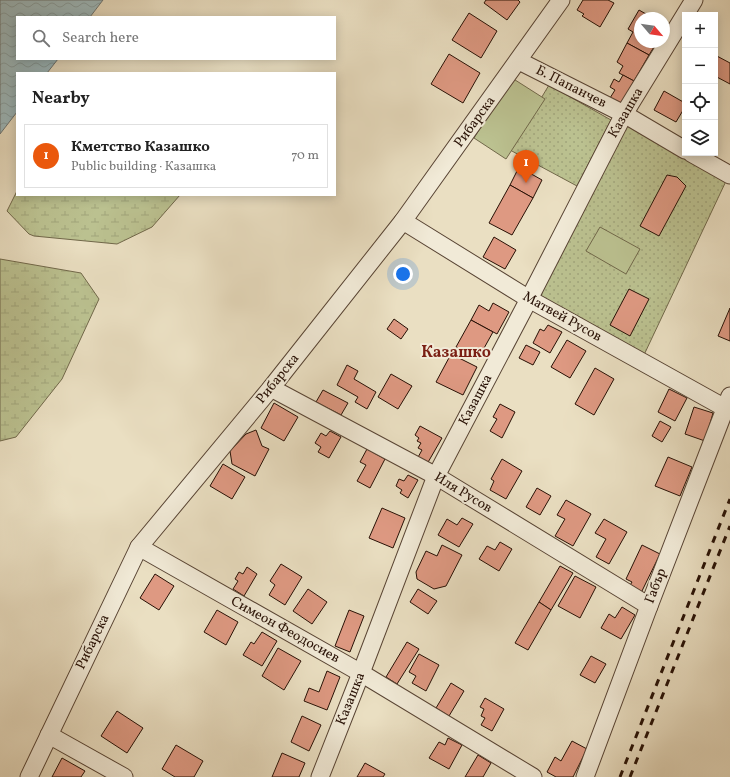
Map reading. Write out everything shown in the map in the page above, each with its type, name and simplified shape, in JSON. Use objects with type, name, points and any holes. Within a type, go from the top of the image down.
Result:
[{"type":"street","name":"Рибарска","points":[[29,777],[139,547],[271,388],[403,221],[519,61],[561,0]]},
{"type":"street","name":"Казашка","points":[[320,777],[436,476],[624,114],[694,0]]},
{"type":"street","name":"Б. Папанчев","points":[[519,61],[624,114],[682,148]]},
{"type":"street","points":[[696,156],[730,176]]},
{"type":"street","name":"Матвей Русов","points":[[403,221],[529,299],[728,402]]},
{"type":"street","name":"Иля Русов","points":[[271,388],[436,476],[649,606]]},
{"type":"street","name":"Габър","points":[[585,777],[728,402]]},
{"type":"street","name":"Симеон Феодосиев","points":[[139,547],[361,673],[533,777]]},
{"type":"street","points":[[49,734],[124,777]]},
{"type":"green space","points":[[512,78],[545,99],[506,159],[474,138]]},
{"type":"green space","points":[[549,85],[611,120],[577,186],[510,150]]},
{"type":"green space","points":[[627,120],[682,152],[682,156],[688,156],[727,179],[643,357],[536,298]]},
{"type":"green space","points":[[16,193],[16,196],[179,196],[152,227],[117,244],[34,236],[29,234],[7,211]]},
{"type":"green space","points":[[600,227],[640,249],[626,274],[586,251]]},
{"type":"green space","points":[[0,259],[81,273],[99,299],[62,379],[16,437],[0,441]]},
{"type":"water","points":[[0,0],[103,0],[91,16],[16,16],[16,60],[57,60],[48,72],[16,72],[16,113],[0,134]]},
{"type":"building","points":[[486,0],[518,0],[520,2],[507,20],[484,3]]},
{"type":"building","points":[[583,0],[608,0],[614,3],[600,27],[582,16],[584,14],[577,10]]},
{"type":"building","points":[[469,13],[497,31],[481,58],[452,40]]},
{"type":"building","points":[[634,19],[634,47],[627,43],[633,32],[628,29]]},
{"type":"building","points":[[627,43],[649,55],[634,81],[619,73],[623,66],[617,62]]},
{"type":"building","points":[[636,48],[653,48],[649,55]]},
{"type":"building","points":[[449,54],[480,73],[463,103],[431,84]]},
{"type":"building","points":[[718,57],[730,63],[730,84],[718,78]]},
{"type":"building","points":[[623,75],[634,81],[621,104],[610,98],[615,90],[610,87],[614,79],[619,82]]},
{"type":"building","points":[[664,91],[682,101],[682,112],[676,122],[654,110]]},
{"type":"building","points":[[519,167],[542,180],[533,198],[510,185]]},
{"type":"building","points":[[667,175],[677,177],[686,186],[659,236],[640,226]]},
{"type":"building","points":[[510,185],[533,198],[512,235],[489,223]]},
{"type":"building","points":[[494,237],[516,250],[505,269],[483,257]]},
{"type":"building","points":[[629,289],[649,299],[630,336],[610,325]]},
{"type":"building","points":[[493,303],[509,312],[497,334],[471,320],[479,305],[489,311]]},
{"type":"building","points":[[730,308],[730,341],[718,336]]},
{"type":"building","points":[[394,319],[408,329],[401,339],[387,329]]},
{"type":"building","points":[[471,320],[493,332],[478,359],[456,347]]},
{"type":"building","points":[[548,325],[562,332],[550,353],[533,343],[540,329],[544,331]]},
{"type":"building","points":[[567,340],[586,351],[570,378],[551,367]]},
{"type":"building","points":[[526,345],[540,352],[533,365],[519,358]]},
{"type":"building","points":[[451,354],[477,367],[463,395],[436,382]]},
{"type":"building","points":[[347,365],[358,371],[354,379],[376,392],[367,409],[355,402],[358,397],[337,385]]},
{"type":"building","points":[[595,368],[614,379],[594,415],[575,404]]},
{"type":"building","points":[[391,374],[412,386],[398,409],[378,397]]},
{"type":"building","points":[[669,389],[687,398],[675,421],[658,412]]},
{"type":"building","points":[[323,390],[348,403],[341,415],[316,402]]},
{"type":"building","points":[[274,403],[298,417],[284,441],[261,428]]},
{"type":"building","points":[[500,404],[515,412],[502,438],[490,431],[497,419],[493,417]]},
{"type":"building","points":[[694,407],[713,413],[705,441],[685,434]]},
{"type":"building","points":[[660,421],[671,427],[662,442],[652,436]]},
{"type":"building","points":[[420,426],[442,438],[427,464],[417,459],[422,450],[418,448],[421,443],[417,441],[419,438],[415,435]]},
{"type":"building","points":[[256,430],[262,446],[269,449],[255,476],[232,464],[230,451],[246,434]]},
{"type":"building","points":[[330,431],[341,437],[329,458],[318,452],[321,447],[315,443],[321,433],[326,436]]},
{"type":"building","points":[[367,449],[385,459],[370,488],[357,481],[366,465],[360,462]]},
{"type":"building","points":[[668,457],[692,467],[680,496],[655,486]]},
{"type":"building","points":[[502,459],[522,471],[506,499],[490,490],[494,481],[491,479]]},
{"type":"building","points":[[223,464],[245,477],[232,499],[210,486]]},
{"type":"building","points":[[408,475],[418,480],[408,498],[400,493],[402,490],[396,486],[399,479],[404,481]]},
{"type":"building","points":[[537,488],[551,496],[540,515],[526,507]]},
{"type":"building","points":[[566,500],[591,514],[573,546],[555,536],[565,519],[557,515]]},
{"type":"building","points":[[382,508],[405,518],[393,548],[369,538]]},
{"type":"building","points":[[462,518],[473,524],[459,547],[438,535],[447,519],[457,525]]},
{"type":"building","points":[[604,519],[627,532],[609,564],[596,557],[606,539],[595,533]]},
{"type":"building","points":[[500,542],[512,549],[499,571],[479,559],[487,546],[495,550]]},
{"type":"building","points":[[442,545],[462,555],[446,586],[434,589],[417,579],[416,572],[426,551],[437,556]]},
{"type":"building","points":[[642,545],[660,554],[641,593],[629,587],[632,582],[626,579]]},
{"type":"building","points":[[281,564],[302,577],[285,605],[269,595],[275,585],[270,581]]},
{"type":"building","points":[[560,566],[573,573],[551,610],[539,602]]},
{"type":"building","points":[[247,567],[257,574],[244,596],[233,589],[238,581],[235,579],[239,572],[243,574]]},
{"type":"building","points":[[155,574],[174,586],[159,610],[140,598]]},
{"type":"building","points":[[575,576],[596,587],[580,618],[558,606]]},
{"type":"building","points":[[308,589],[327,602],[312,624],[293,611]]},
{"type":"building","points":[[418,589],[437,601],[428,614],[410,602]]},
{"type":"building","points":[[539,602],[551,610],[528,650],[515,643]]},
{"type":"building","points":[[622,607],[635,615],[621,639],[601,628],[609,614],[615,618]]},
{"type":"building","points":[[217,610],[238,622],[226,645],[204,632]]},
{"type":"building","points":[[349,610],[364,616],[350,652],[335,646]]},
{"type":"building","points":[[262,632],[277,641],[262,666],[243,655],[251,642],[254,644]]},
{"type":"building","points":[[407,642],[419,649],[397,684],[386,677]]},
{"type":"building","points":[[278,648],[301,661],[284,690],[262,676]]},
{"type":"building","points":[[419,654],[439,665],[426,691],[412,683],[416,676],[409,672]]},
{"type":"building","points":[[591,656],[606,664],[595,683],[580,675]]},
{"type":"building","points":[[327,671],[340,677],[327,710],[304,701],[309,688],[319,692]]},
{"type":"building","points":[[451,683],[464,691],[449,716],[436,708]]},
{"type":"building","points":[[485,698],[504,709],[492,731],[481,725],[485,718],[481,716],[484,709],[480,707]]},
{"type":"building","points":[[117,711],[143,728],[127,753],[101,736]]},
{"type":"building","points":[[302,716],[321,725],[309,751],[291,742]]},
{"type":"building","points":[[448,738],[462,745],[449,769],[429,758],[439,742],[445,745]]},
{"type":"building","points":[[572,741],[587,749],[573,777],[556,777],[547,772],[555,757],[561,761]]},
{"type":"building","points":[[176,745],[203,761],[194,777],[175,777],[162,769]]},
{"type":"building","points":[[282,753],[305,763],[299,777],[272,777]]},
{"type":"building","points":[[478,755],[491,763],[483,777],[465,777]]},
{"type":"building","points":[[62,758],[85,771],[81,777],[52,777]]},
{"type":"building","points":[[365,763],[385,774],[383,777],[357,777]]},
{"type":"railway","points":[[620,777],[730,499]]},
{"type":"railway","points":[[630,777],[730,526]]},
{"type":"place","name":"Кметство Казашко","points":[[526,183]]},
{"type":"district","name":"Казашко","points":[[456,353]]}]
